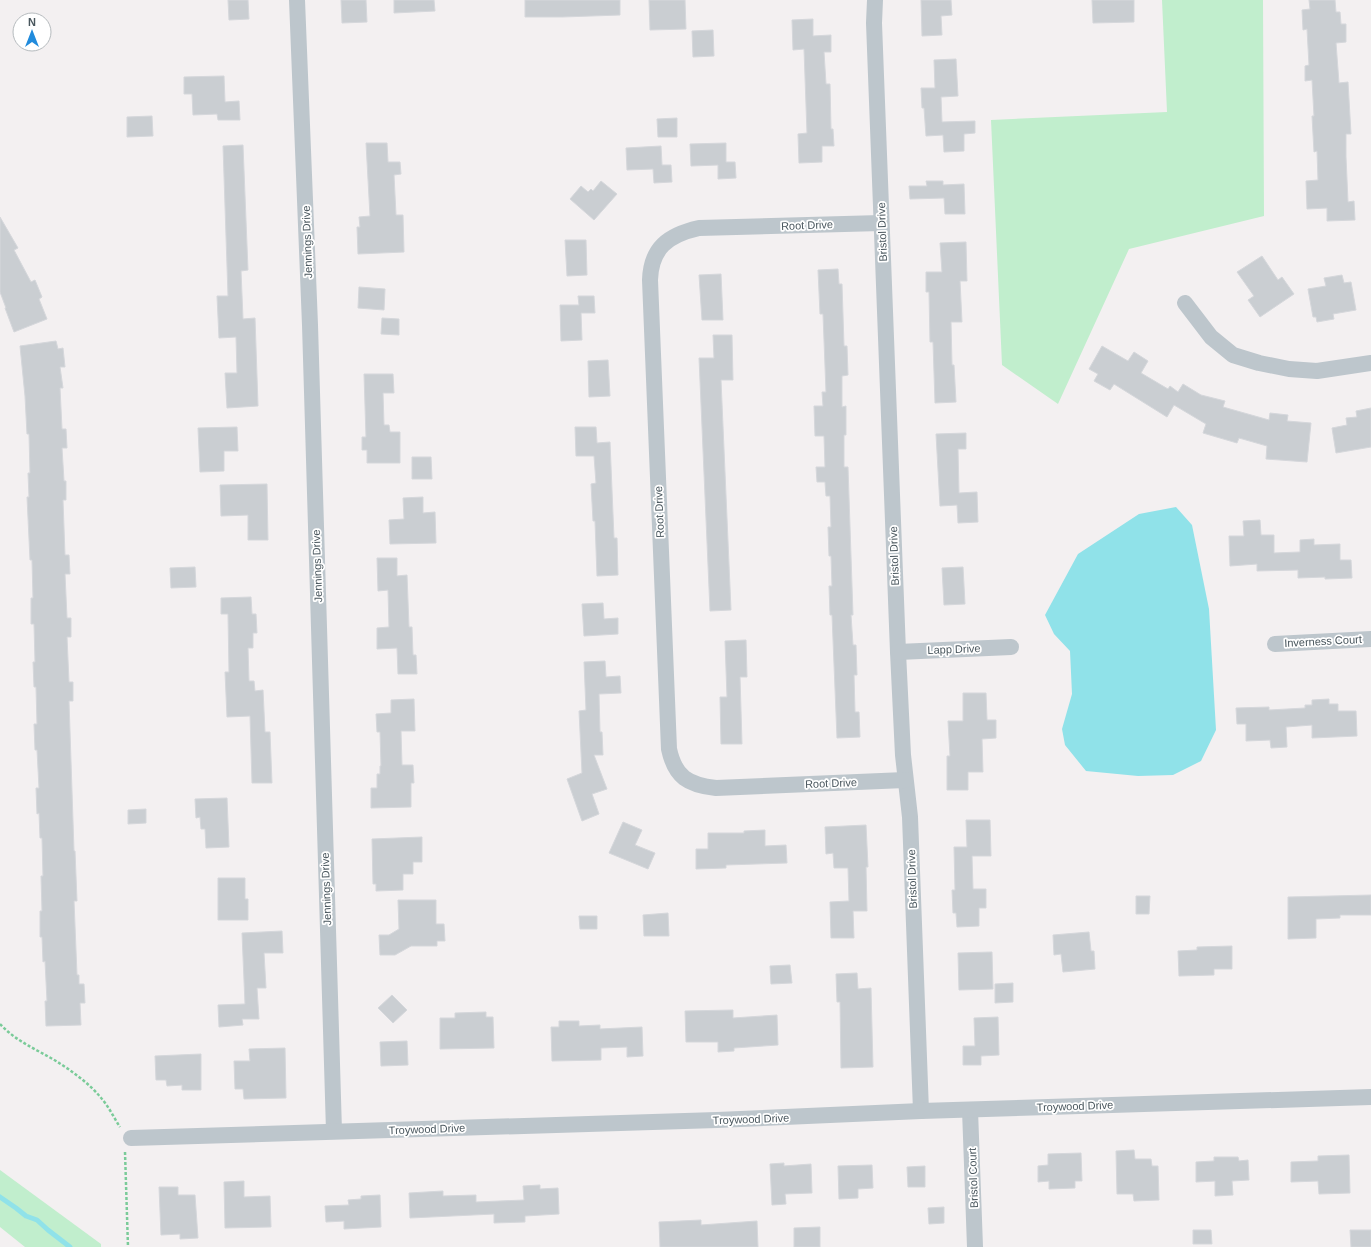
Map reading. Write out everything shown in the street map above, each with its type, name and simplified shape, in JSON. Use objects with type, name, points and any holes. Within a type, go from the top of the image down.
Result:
[{"type":"street","name":"Jennings Drive","points":[[298,0],[310,325],[334,1131]]},
{"type":"street","name":"Bristol Drive","points":[[875,0],[874,23],[898,652],[903,755],[910,817],[921,1111]]},
{"type":"street","name":"Root Drive","points":[[882,222],[699,228],[686,231],[669,240],[659,249],[652,261],[650,280],[669,749],[675,769],[684,778],[694,784],[716,788],[905,780]]},
{"type":"street","points":[[1185,303],[1211,337],[1233,355],[1259,363],[1289,369],[1317,371],[1371,363]]},
{"type":"street","name":"Inverness Court","points":[[1275,644],[1371,639]]},
{"type":"street","name":"Lapp Drive","points":[[898,652],[1010,647]]},
{"type":"street","name":"Troywood Drive","points":[[128,1138],[717,1120],[921,1111],[1371,1097]]},
{"type":"street","name":"Bristol Court","points":[[970,1110],[975,1247]]},
{"type":"path","points":[[0,1024],[11,1035],[32,1049],[57,1062],[84,1082],[102,1099],[128,1138],[128,1247]]},
{"type":"green space","points":[[1162,0],[1263,0],[1264,216],[1129,249],[1058,404],[1002,365],[991,120],[1167,112]]},
{"type":"green space","points":[[0,1170],[101,1244],[101,1247],[25,1247],[0,1227]]},
{"type":"water","points":[[1176,507],[1192,525],[1209,609],[1216,730],[1201,761],[1173,775],[1138,776],[1086,771],[1065,745],[1062,729],[1072,694],[1070,651],[1054,634],[1045,615],[1078,554],[1139,514]]},
{"type":"building","points":[[228,0],[248,0],[249,19],[229,20]]},
{"type":"building","points":[[341,0],[366,0],[367,22],[342,23]]},
{"type":"building","points":[[394,0],[434,0],[435,11],[394,13]]},
{"type":"building","points":[[525,0],[620,0],[620,15],[525,17]]},
{"type":"building","points":[[649,0],[685,0],[686,29],[650,30]]},
{"type":"building","points":[[921,0],[951,0],[952,15],[941,16],[942,35],[922,36]]},
{"type":"building","points":[[1092,0],[1134,0],[1134,22],[1093,23]]},
{"type":"building","points":[[1309,0],[1335,0],[1336,12],[1340,12],[1341,24],[1346,24],[1346,42],[1336,43],[1339,83],[1348,82],[1351,134],[1346,134],[1348,202],[1354,201],[1355,220],[1327,221],[1327,208],[1307,209],[1306,181],[1318,180],[1317,151],[1314,152],[1312,80],[1305,81],[1305,66],[1309,65],[1307,29],[1303,30],[1302,10],[1310,9]]},
{"type":"building","points":[[813,19],[813,36],[831,35],[831,52],[824,52],[826,84],[830,84],[831,129],[833,129],[834,146],[822,146],[822,162],[799,163],[798,134],[807,133],[804,49],[793,50],[792,20]]},
{"type":"building","points":[[713,30],[714,56],[693,57],[692,31]]},
{"type":"building","points":[[956,59],[958,96],[941,97],[942,122],[975,121],[975,133],[964,134],[964,151],[944,152],[943,135],[926,136],[921,88],[935,88],[934,60]]},
{"type":"building","points":[[224,76],[225,102],[239,101],[240,120],[218,120],[217,114],[193,115],[192,94],[184,94],[184,77]]},
{"type":"building","points":[[152,116],[153,136],[127,137],[127,117]]},
{"type":"building","points":[[677,118],[677,137],[658,137],[657,119]]},
{"type":"building","points":[[366,143],[387,143],[388,162],[400,162],[401,174],[394,175],[396,215],[403,215],[404,252],[358,254],[357,227],[360,227],[359,217],[370,216]]},
{"type":"building","points":[[726,143],[726,162],[735,162],[736,178],[718,179],[718,165],[691,166],[690,144]]},
{"type":"building","points":[[243,145],[248,270],[241,271],[243,319],[255,318],[258,406],[227,408],[225,373],[237,373],[236,337],[219,338],[217,296],[228,296],[223,146]]},
{"type":"building","points":[[661,146],[662,165],[671,165],[672,182],[654,183],[653,169],[627,170],[626,148]]},
{"type":"building","points":[[601,181],[617,194],[594,220],[570,199],[581,186],[588,192],[591,189],[593,191]]},
{"type":"building","points":[[926,181],[943,181],[943,185],[964,184],[965,214],[945,214],[944,198],[910,199],[909,186],[927,186]]},
{"type":"building","points":[[0,217],[18,248],[14,250],[31,282],[35,280],[42,297],[39,299],[47,319],[14,332],[0,292]]},
{"type":"building","points":[[565,240],[586,240],[587,275],[567,276]]},
{"type":"building","points":[[966,242],[967,281],[960,281],[962,322],[951,322],[952,365],[954,365],[956,402],[935,403],[933,342],[930,342],[929,292],[926,292],[926,272],[942,272],[940,243]]},
{"type":"building","points":[[1262,256],[1278,280],[1282,277],[1294,294],[1260,317],[1248,300],[1254,296],[1237,272]]},
{"type":"building","points":[[838,269],[839,284],[842,284],[844,346],[847,346],[848,375],[842,376],[842,407],[846,406],[844,467],[848,467],[853,615],[851,615],[853,645],[856,645],[857,675],[854,675],[855,712],[859,712],[860,737],[837,738],[832,615],[830,615],[829,586],[832,586],[828,527],[831,527],[830,496],[826,496],[825,482],[817,482],[816,467],[825,467],[824,436],[815,436],[814,406],[823,406],[822,392],[826,392],[823,314],[820,314],[818,270]]},
{"type":"building","points":[[721,274],[723,320],[702,320],[699,275]]},
{"type":"building","points":[[1342,275],[1344,283],[1351,282],[1356,310],[1333,314],[1334,319],[1317,322],[1316,317],[1313,317],[1308,289],[1326,286],[1324,278]]},
{"type":"building","points":[[359,287],[385,289],[384,310],[358,308]]},
{"type":"building","points":[[578,296],[594,296],[595,313],[581,313],[582,340],[561,341],[560,305],[579,305]]},
{"type":"building","points":[[382,318],[399,319],[399,335],[381,334]]},
{"type":"building","points":[[713,335],[732,335],[733,380],[721,380],[731,610],[710,611],[699,358],[714,358]]},
{"type":"building","points":[[56,341],[58,349],[63,348],[65,367],[60,367],[63,388],[60,388],[62,429],[66,429],[67,448],[62,448],[64,481],[66,481],[66,500],[63,500],[65,555],[69,555],[70,574],[65,574],[67,618],[71,618],[71,637],[67,637],[69,682],[73,682],[73,701],[69,701],[77,901],[74,901],[77,975],[79,975],[79,984],[84,984],[85,1003],[80,1003],[81,1025],[46,1026],[45,1001],[47,1001],[45,961],[43,962],[42,937],[40,937],[40,911],[42,911],[41,876],[43,876],[42,838],[40,838],[39,813],[37,814],[36,788],[39,788],[34,724],[37,724],[36,687],[34,687],[33,662],[35,662],[34,624],[31,624],[31,598],[33,598],[32,560],[30,560],[27,497],[29,497],[28,473],[30,473],[29,434],[27,434],[20,346]]},
{"type":"building","points":[[1102,346],[1128,361],[1134,352],[1148,361],[1141,373],[1168,389],[1170,386],[1178,392],[1183,384],[1201,395],[1225,401],[1223,407],[1269,420],[1270,413],[1288,415],[1287,421],[1311,423],[1307,462],[1266,459],[1267,446],[1239,438],[1237,443],[1203,433],[1206,424],[1174,405],[1167,417],[1114,384],[1110,390],[1094,381],[1098,374],[1089,369]]},
{"type":"building","points":[[608,360],[610,396],[589,397],[588,361]]},
{"type":"building","points":[[364,374],[393,374],[394,393],[383,393],[384,425],[389,425],[390,432],[400,432],[400,463],[367,463],[367,450],[362,450],[362,437],[366,437]]},
{"type":"building","points":[[1371,408],[1371,447],[1336,453],[1332,428],[1347,425],[1346,418],[1357,417],[1356,411]]},
{"type":"building","points":[[237,427],[238,451],[224,451],[224,471],[200,472],[198,428]]},
{"type":"building","points":[[575,427],[596,427],[597,443],[610,442],[614,538],[617,538],[618,575],[597,576],[595,521],[593,521],[591,484],[596,483],[594,456],[576,456]]},
{"type":"building","points":[[966,433],[966,449],[958,449],[959,493],[977,492],[978,522],[958,523],[957,505],[940,506],[936,434]]},
{"type":"building","points":[[412,457],[431,457],[432,479],[412,479]]},
{"type":"building","points":[[267,484],[268,540],[248,540],[248,515],[221,516],[220,485]]},
{"type":"building","points":[[423,497],[423,513],[435,512],[436,543],[390,544],[389,520],[404,519],[403,498]]},
{"type":"building","points":[[1260,520],[1261,535],[1274,535],[1274,553],[1300,552],[1300,540],[1314,539],[1314,545],[1340,544],[1340,560],[1351,560],[1352,578],[1298,578],[1298,570],[1257,571],[1257,564],[1230,566],[1229,536],[1244,536],[1243,521]]},
{"type":"building","points":[[377,558],[397,558],[397,576],[407,575],[409,627],[412,627],[413,655],[416,655],[417,674],[398,674],[397,648],[377,649],[377,628],[389,627],[388,590],[378,591]]},
{"type":"building","points":[[195,567],[196,587],[171,588],[170,568]]},
{"type":"building","points":[[963,567],[965,604],[944,605],[942,568]]},
{"type":"building","points":[[251,597],[252,614],[256,614],[257,633],[253,633],[253,648],[248,648],[249,681],[254,681],[255,691],[263,690],[265,732],[270,732],[272,783],[252,783],[250,716],[227,717],[225,672],[229,672],[228,614],[221,614],[221,598]]},
{"type":"building","points":[[603,603],[604,619],[618,618],[618,634],[584,636],[582,604]]},
{"type":"building","points":[[746,640],[747,677],[740,677],[742,744],[721,744],[720,697],[727,697],[725,641]]},
{"type":"building","points":[[605,661],[606,677],[620,676],[621,693],[599,694],[600,732],[602,732],[603,755],[594,755],[607,789],[592,794],[599,814],[582,821],[567,779],[582,773],[579,711],[586,710],[584,662]]},
{"type":"building","points":[[963,693],[986,693],[987,720],[996,720],[996,738],[982,739],[983,772],[968,772],[968,790],[947,790],[947,756],[950,756],[948,721],[963,721]]},
{"type":"building","points":[[414,699],[415,731],[401,731],[402,765],[413,765],[414,783],[411,783],[411,807],[371,808],[371,788],[377,788],[377,774],[380,774],[381,766],[380,732],[377,732],[376,714],[391,713],[391,700]]},
{"type":"building","points":[[1329,699],[1329,704],[1338,704],[1338,711],[1356,711],[1357,736],[1312,738],[1312,725],[1286,727],[1287,747],[1271,748],[1270,740],[1246,741],[1246,724],[1237,724],[1236,708],[1269,707],[1269,710],[1305,708],[1305,705],[1312,705],[1312,700]]},
{"type":"building","points":[[227,798],[229,847],[206,848],[205,829],[201,829],[200,817],[196,818],[195,799]]},
{"type":"building","points":[[146,809],[146,823],[128,824],[128,810]]},
{"type":"building","points":[[966,820],[990,820],[991,856],[972,856],[973,889],[986,889],[986,908],[979,908],[979,926],[957,927],[956,913],[953,913],[952,890],[955,890],[954,847],[967,847]]},
{"type":"building","points":[[623,822],[642,830],[635,845],[655,853],[648,869],[609,853]]},
{"type":"building","points":[[866,825],[868,867],[866,867],[867,911],[853,911],[854,938],[831,938],[830,902],[849,901],[848,868],[834,868],[833,853],[826,854],[825,827]]},
{"type":"building","points":[[765,830],[765,846],[786,845],[787,863],[726,865],[726,868],[696,869],[696,849],[708,849],[708,833],[744,833],[744,831]]},
{"type":"building","points":[[422,837],[422,862],[413,862],[413,874],[403,874],[403,890],[376,891],[376,884],[373,884],[372,839]]},
{"type":"building","points":[[218,878],[245,878],[245,899],[248,899],[248,920],[218,920]]},
{"type":"building","points":[[1371,895],[1371,915],[1340,915],[1340,918],[1316,919],[1316,938],[1288,939],[1288,897]]},
{"type":"building","points":[[1136,896],[1150,896],[1149,914],[1136,914]]},
{"type":"building","points":[[398,900],[436,900],[436,924],[444,924],[445,941],[437,941],[437,946],[411,946],[395,955],[380,955],[379,935],[389,935],[399,929]]},
{"type":"building","points":[[668,913],[669,936],[644,936],[643,915]]},
{"type":"building","points":[[579,916],[597,916],[597,929],[580,929]]},
{"type":"building","points":[[282,931],[283,953],[264,953],[266,988],[257,988],[259,1019],[242,1019],[243,1025],[219,1027],[218,1005],[245,1004],[242,933]]},
{"type":"building","points":[[1089,932],[1091,951],[1094,951],[1095,969],[1063,972],[1061,954],[1054,955],[1053,935]]},
{"type":"building","points":[[1232,946],[1232,969],[1214,969],[1214,975],[1179,976],[1178,951],[1197,950],[1197,947]]},
{"type":"building","points":[[992,952],[993,989],[959,990],[958,953]]},
{"type":"building","points":[[790,965],[792,983],[771,984],[770,966]]},
{"type":"building","points":[[857,973],[858,989],[871,988],[873,1067],[841,1068],[840,1002],[837,1002],[836,974]]},
{"type":"building","points":[[1013,983],[1013,1002],[995,1003],[995,984]]},
{"type":"building","points":[[392,995],[407,1010],[393,1023],[378,1008]]},
{"type":"building","points":[[733,1010],[733,1018],[777,1015],[778,1045],[734,1048],[734,1051],[718,1052],[718,1042],[686,1042],[685,1011]]},
{"type":"building","points":[[486,1012],[486,1017],[493,1017],[494,1048],[440,1049],[440,1018],[455,1018],[455,1013]]},
{"type":"building","points":[[998,1017],[999,1055],[981,1056],[981,1065],[963,1065],[963,1046],[975,1046],[974,1018]]},
{"type":"building","points":[[559,1021],[579,1021],[579,1026],[600,1025],[600,1029],[642,1027],[643,1056],[627,1057],[627,1047],[601,1048],[601,1060],[552,1061],[551,1027],[559,1027]]},
{"type":"building","points":[[407,1041],[408,1065],[381,1066],[380,1042]]},
{"type":"building","points":[[285,1048],[286,1098],[244,1099],[243,1089],[235,1089],[234,1061],[250,1061],[249,1049]]},
{"type":"building","points":[[201,1054],[201,1090],[182,1090],[182,1085],[167,1086],[166,1080],[156,1080],[155,1056]]},
{"type":"building","points":[[1134,1150],[1135,1159],[1151,1159],[1152,1166],[1158,1166],[1159,1200],[1134,1201],[1133,1194],[1117,1194],[1116,1151]]},
{"type":"building","points":[[1081,1153],[1082,1181],[1075,1181],[1075,1188],[1049,1189],[1049,1181],[1038,1182],[1038,1166],[1048,1165],[1048,1154]]},
{"type":"building","points":[[1349,1155],[1350,1193],[1319,1194],[1318,1181],[1291,1182],[1291,1162],[1318,1161],[1318,1156]]},
{"type":"building","points":[[1214,1157],[1238,1157],[1239,1161],[1248,1160],[1249,1180],[1232,1181],[1233,1195],[1215,1196],[1215,1181],[1196,1182],[1196,1162],[1214,1161]]},
{"type":"building","points":[[784,1163],[784,1166],[811,1164],[812,1193],[785,1194],[786,1204],[772,1205],[770,1164]]},
{"type":"building","points":[[872,1165],[873,1188],[858,1189],[858,1198],[839,1199],[838,1166]]},
{"type":"building","points":[[925,1166],[925,1187],[908,1187],[907,1167]]},
{"type":"building","points":[[244,1181],[244,1197],[270,1196],[271,1227],[225,1228],[224,1182]]},
{"type":"building","points":[[540,1185],[540,1189],[558,1188],[559,1214],[525,1216],[525,1222],[494,1223],[494,1214],[410,1218],[409,1193],[443,1191],[443,1196],[476,1195],[476,1202],[524,1200],[523,1186]]},
{"type":"building","points":[[159,1187],[178,1187],[178,1195],[195,1195],[198,1238],[180,1239],[180,1234],[161,1235]]},
{"type":"building","points":[[380,1195],[381,1227],[344,1229],[344,1221],[326,1222],[325,1206],[349,1205],[348,1200],[361,1199],[361,1196]]},
{"type":"building","points":[[944,1207],[944,1223],[929,1224],[928,1208]]},
{"type":"building","points":[[701,1220],[701,1225],[757,1221],[758,1247],[660,1247],[659,1222]]},
{"type":"building","points":[[820,1227],[820,1247],[794,1247],[794,1228]]},
{"type":"building","points":[[1193,1230],[1211,1230],[1212,1244],[1193,1244]]},
{"type":"building","points":[[1350,1230],[1371,1230],[1371,1247],[1351,1247]]},
{"type":"waterway","points":[[0,1197],[26,1216],[37,1220],[70,1247]]}]
